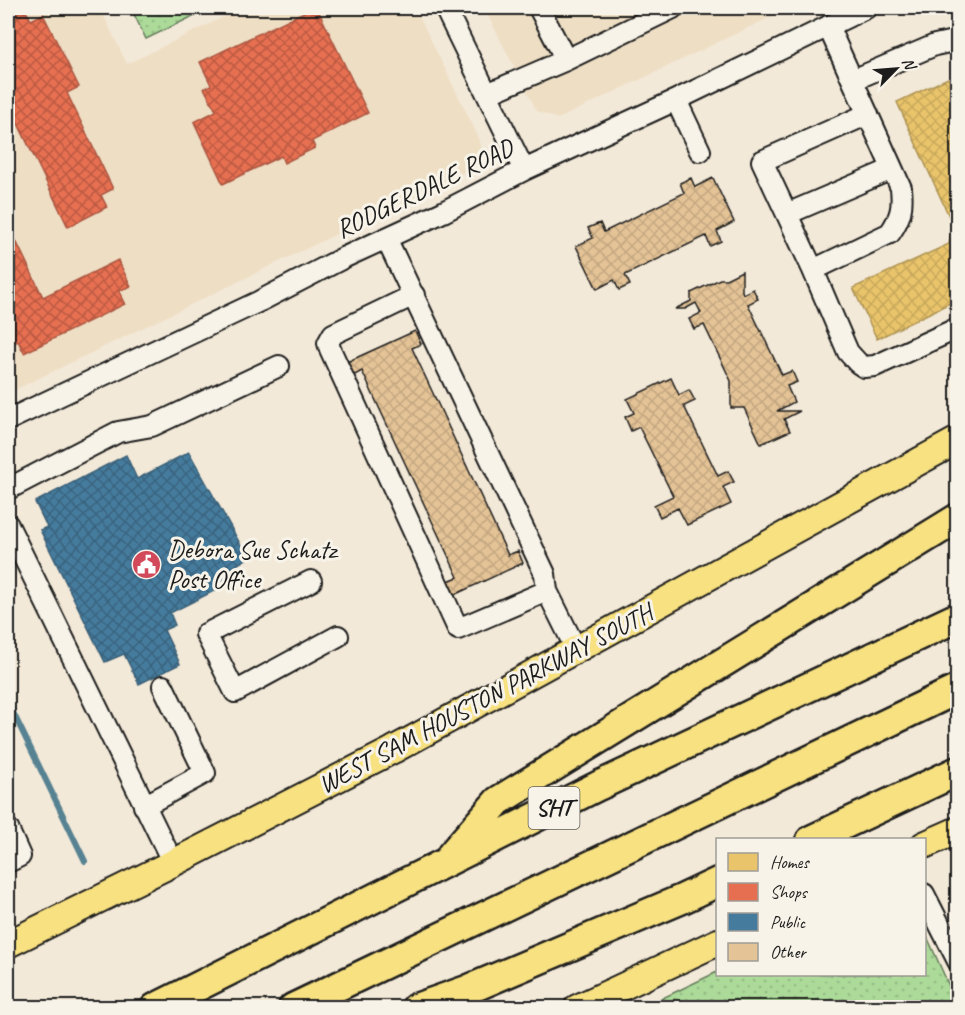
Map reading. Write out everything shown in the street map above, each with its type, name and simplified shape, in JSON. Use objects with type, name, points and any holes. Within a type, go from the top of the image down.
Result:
[{"type":"highway","points":[[444,863],[498,801],[957,518]]},
{"type":"highway","name":"SHT","points":[[155,1008],[609,781],[957,618]]},
{"type":"highway","name":"SHT","points":[[293,1008],[957,689]]},
{"type":"highway","points":[[815,838],[957,771]]},
{"type":"highway","points":[[416,1008],[467,990],[716,882]]},
{"type":"main road","name":"WEST SAM HOUSTON PARKWAY SOUTH","points":[[8,944],[173,863],[393,750],[957,440]]},
{"type":"main road","points":[[926,844],[957,830]]},
{"type":"main road","points":[[577,1008],[716,942]]},
{"type":"street","points":[[445,8],[524,170]]},
{"type":"street","points":[[538,8],[566,60]]},
{"type":"street","points":[[487,94],[566,60],[673,8]]},
{"type":"street","name":"RODGERDALE ROAD","points":[[8,420],[260,301],[524,170],[676,100],[866,8]]},
{"type":"street","points":[[813,270],[890,232],[898,221],[903,204],[901,188],[828,26]]},
{"type":"street","points":[[853,81],[935,45],[949,42],[957,45]]},
{"type":"street","points":[[676,100],[700,151]]},
{"type":"street","points":[[868,114],[762,161],[848,352],[858,363],[864,367],[875,366],[957,328]]},
{"type":"street","points":[[787,214],[892,169]]},
{"type":"street","points":[[386,238],[545,574],[547,591],[576,650]]},
{"type":"street","points":[[414,296],[333,334],[328,343],[330,349],[458,629],[547,591]]},
{"type":"street","points":[[8,489],[118,432],[152,426],[279,366]]},
{"type":"street","points":[[8,525],[173,863]]},
{"type":"street","points":[[311,580],[206,634],[235,692],[338,636]]},
{"type":"street","points":[[144,806],[205,773],[163,686]]},
{"type":"street","points":[[8,829],[20,856],[8,862]]},
{"type":"street","points":[[926,898],[957,961]]},
{"type":"shaded area","points":[[8,8],[100,8],[127,64],[242,8],[415,8],[479,138],[480,160],[471,169],[8,393]]},
{"type":"shaded area","points":[[484,8],[789,8],[558,119],[537,111]]},
{"type":"green space","points":[[131,8],[210,8],[146,39]]},
{"type":"green space","points":[[926,934],[957,1004],[957,1007],[644,1007],[716,972],[716,976],[926,976]]},
{"type":"building: Homes","points":[[948,78],[958,100],[958,299],[877,339],[853,288],[949,244],[953,225],[897,102]]},
{"type":"building: Shops","points":[[312,8],[317,8],[368,113],[312,141],[315,148],[284,163],[281,156],[223,184],[194,122],[216,111],[204,88],[211,85],[200,62]]},
{"type":"building: Shops","points":[[25,9],[31,20],[43,14],[79,87],[67,93],[113,189],[101,195],[107,207],[68,227],[8,103],[8,17]]},
{"type":"building: Shops","points":[[8,224],[43,297],[118,260],[131,286],[119,291],[125,304],[24,353],[18,341],[8,346]]},
{"type":"building: Public","name":"Debora Sue Schatz Post Office","points":[[189,452],[248,558],[228,570],[234,581],[170,613],[175,625],[164,630],[180,664],[139,684],[124,654],[105,662],[40,530],[47,527],[35,502],[126,455],[137,479]]},
{"type":"building: Other","points":[[691,178],[695,187],[713,178],[734,222],[717,231],[721,241],[710,246],[706,236],[625,275],[630,285],[619,290],[614,280],[597,289],[576,246],[593,238],[588,228],[600,223],[604,232],[684,193],[680,183]]},
{"type":"building: Other","points":[[742,271],[743,294],[753,289],[758,299],[748,304],[782,375],[792,371],[797,382],[787,386],[794,402],[777,411],[800,411],[784,419],[790,431],[761,444],[744,408],[731,408],[731,381],[704,325],[694,329],[689,319],[701,313],[696,303],[685,309],[675,309],[691,301],[691,293]]},
{"type":"building: Other","points":[[415,331],[421,344],[412,348],[508,555],[518,551],[523,563],[454,595],[448,581],[458,577],[362,371],[353,376],[347,362]]},
{"type":"building: Other","points":[[671,378],[679,395],[689,390],[695,401],[684,406],[718,476],[728,471],[734,482],[723,487],[731,504],[687,525],[678,508],[660,517],[654,505],[673,496],[639,427],[631,431],[625,417],[634,413],[627,399]]},
{"type":"waterway","points":[[8,702],[85,861]]},
{"type":"place","name":"Debora Sue Schatz Post Office","points":[[147,564]]}]
